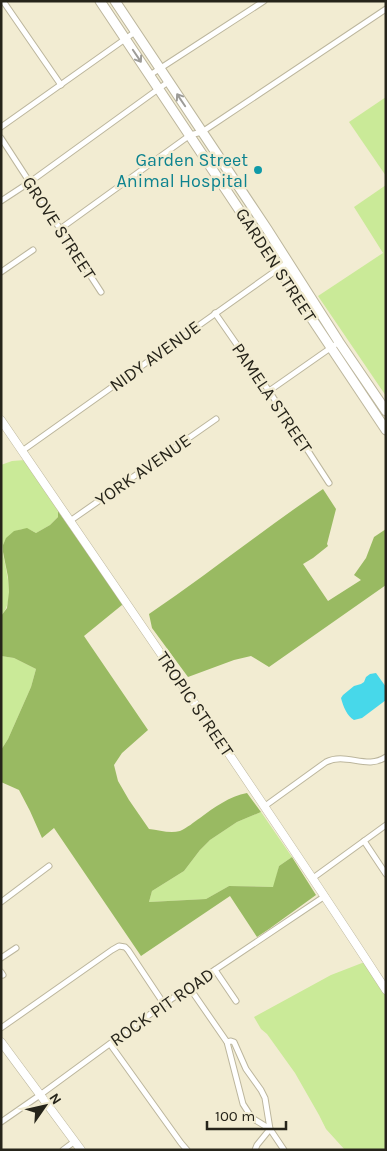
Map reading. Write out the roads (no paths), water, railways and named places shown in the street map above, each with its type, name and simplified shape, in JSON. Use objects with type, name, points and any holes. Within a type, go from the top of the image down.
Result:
[{"type":"main road","name":"GARDEN STREET","points":[[100,1],[386,430]]},
{"type":"main road","name":"GARDEN STREET","points":[[115,1],[230,172],[339,342],[386,411]]},
{"type":"main road","points":[[222,183],[230,172]]},
{"type":"street","points":[[3,1],[61,85]]},
{"type":"street","points":[[150,75],[264,1]]},
{"type":"street","points":[[60,229],[190,135],[202,132],[386,9]]},
{"type":"street","points":[[1,127],[136,32]]},
{"type":"street","points":[[1,201],[168,82]]},
{"type":"street","name":"GROVE STREET","points":[[1,138],[101,292]]},
{"type":"street","points":[[1,272],[33,250]]},
{"type":"street","name":"NIDY AVENUE","points":[[22,451],[288,262]]},
{"type":"street","points":[[305,309],[315,304]]},
{"type":"street","name":"PAMELA STREET","points":[[215,313],[329,483]]},
{"type":"street","points":[[269,391],[339,342]]},
{"type":"street","points":[[367,401],[375,396]]},
{"type":"street","name":"YORK AVENUE","points":[[70,521],[216,419]]},
{"type":"street","name":"TROPIC STREET","points":[[1,420],[265,806],[386,990]]},
{"type":"street","points":[[265,806],[331,759],[342,758],[368,763],[386,757]]},
{"type":"street","points":[[313,878],[386,825]]},
{"type":"street","points":[[364,841],[386,874]]},
{"type":"street","points":[[1,902],[49,866]]},
{"type":"street","name":"ROCK PIT ROAD","points":[[1,1122],[164,1004],[325,896]]},
{"type":"street","points":[[1,1028],[119,946],[125,947],[128,950],[164,1004]]},
{"type":"street","points":[[1,958],[16,948]]},
{"type":"street","points":[[215,970],[236,1001]]},
{"type":"street","points":[[189,987],[227,1042],[243,1104],[252,1118],[270,1130],[284,1150]]},
{"type":"street","points":[[227,1042],[234,1042],[246,1069],[265,1098],[270,1130],[255,1150]]},
{"type":"street","points":[[2,1044],[81,1150]]},
{"type":"street","points":[[110,1044],[187,1150]]},
{"type":"street","points":[[63,1150],[75,1141]]},
{"type":"water","points":[[376,673],[386,687],[386,700],[362,718],[354,720],[349,716],[341,698],[354,686],[364,682],[370,674]]},
{"type":"place","name":"Garden Street Animal Hospital","points":[[258,170]]}]
